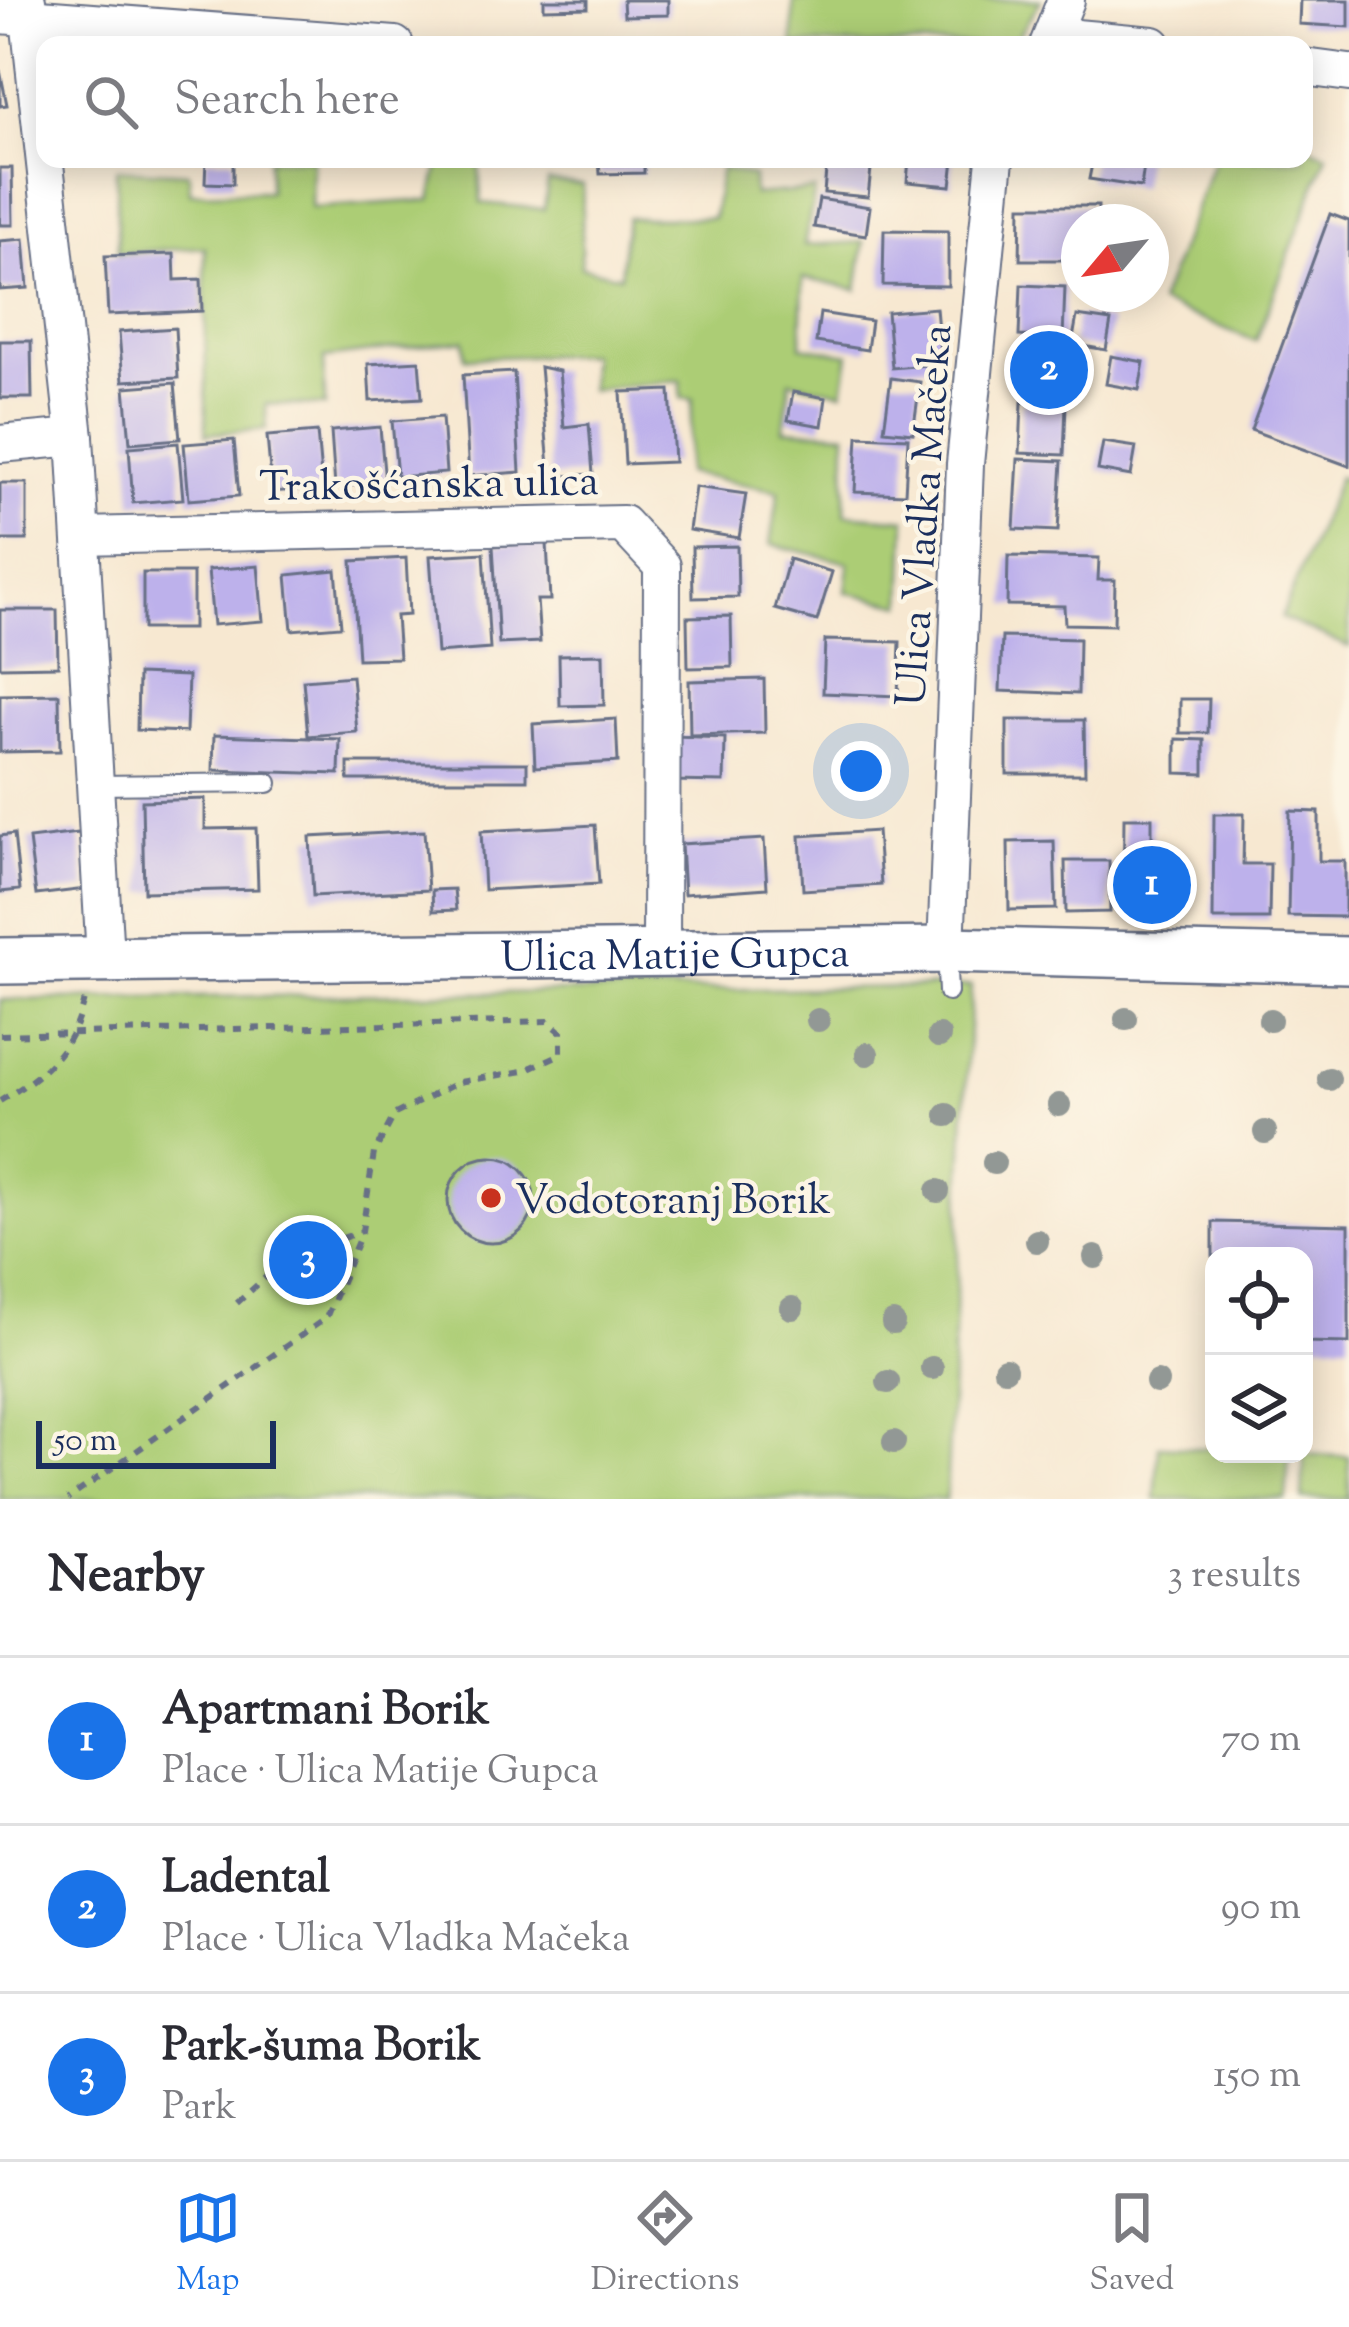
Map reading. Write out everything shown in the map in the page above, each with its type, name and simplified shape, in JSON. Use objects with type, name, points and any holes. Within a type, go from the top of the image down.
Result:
[{"type":"street","points":[[36,145],[18,10],[298,36]]},
{"type":"street","points":[[1059,21],[1118,36]]},
{"type":"street","points":[[1313,68],[1349,73]]},
{"type":"street","points":[[39,168],[75,437],[95,785],[97,969]]},
{"type":"street","name":"Ulica Vladka Mačeka","points":[[947,971],[964,464],[994,168]]},
{"type":"street","points":[[0,444],[75,437]]},
{"type":"street","name":"Trakošćanska ulica","points":[[81,536],[622,524],[662,566],[661,953]]},
{"type":"street","name":"Ulica Matije Gupca","points":[[0,961],[97,969],[661,953],[947,971],[1349,960]]},
{"type":"lane","points":[[95,785],[268,783]]},
{"type":"path","points":[[0,1101],[48,1072],[75,1033],[97,969]]},
{"type":"path","points":[[0,1035],[548,1021],[562,1032],[561,1054],[524,1071],[459,1082],[395,1114],[374,1153],[362,1232],[326,1318],[68,1499]]},
{"type":"path","points":[[237,1304],[287,1258],[362,1232]]},
{"type":"green space","points":[[793,0],[1041,0],[1018,36],[793,36]]},
{"type":"green space","points":[[1313,149],[1327,154],[1256,341],[1169,307],[1169,277],[1211,168],[1313,168]]},
{"type":"green space","points":[[268,168],[312,168],[311,208],[431,200],[438,168],[479,168],[481,203],[544,209],[548,181],[583,185],[581,267],[620,276],[627,218],[713,218],[721,168],[753,177],[754,195],[815,190],[804,245],[864,242],[857,290],[803,278],[801,346],[849,354],[843,392],[790,381],[784,429],[846,433],[845,514],[906,519],[903,605],[846,592],[849,563],[771,544],[779,491],[686,473],[693,399],[681,398],[681,380],[590,390],[590,354],[465,358],[464,340],[324,358],[325,406],[266,404],[266,429],[206,434],[205,247],[118,253],[116,169],[189,173],[190,193],[269,191]]},
{"type":"green space","points":[[1339,477],[1349,481],[1349,647],[1281,618]]},
{"type":"green space","points":[[971,986],[946,1499],[0,1499],[0,1000]]},
{"type":"green space","points":[[1159,1446],[1205,1449],[1205,1463],[1288,1463],[1286,1499],[1155,1499]]},
{"type":"green space","points":[[1313,1455],[1349,1457],[1349,1499],[1302,1499],[1304,1463],[1313,1463]]},
{"type":"building","points":[[544,0],[588,0],[588,8],[544,9]]},
{"type":"building","points":[[623,0],[668,0],[668,15],[624,16]]},
{"type":"building","points":[[1300,0],[1349,0],[1349,27],[1299,24]]},
{"type":"building","points":[[0,70],[7,105],[0,106]]},
{"type":"building","points":[[0,168],[12,168],[13,225],[0,225]]},
{"type":"building","points":[[206,168],[233,168],[233,184],[205,183]]},
{"type":"building","points":[[600,168],[644,168],[644,173],[600,174]]},
{"type":"building","points":[[826,168],[871,168],[868,197],[824,193]]},
{"type":"building","points":[[908,168],[953,168],[951,186],[907,182]]},
{"type":"building","points":[[1091,168],[1144,168],[1141,187],[1089,179]]},
{"type":"building","points":[[819,199],[870,207],[866,235],[814,227]]},
{"type":"building","points":[[1021,206],[1061,206],[1061,260],[1020,260]]},
{"type":"building","points":[[1330,214],[1349,221],[1349,466],[1251,430]]},
{"type":"building","points":[[884,230],[948,231],[948,286],[883,285]]},
{"type":"building","points":[[24,239],[28,288],[0,290],[0,241]]},
{"type":"building","points":[[174,254],[175,280],[201,279],[202,311],[108,315],[105,256]]},
{"type":"building","points":[[1021,285],[1061,287],[1063,338],[1019,336]]},
{"type":"building","points":[[936,308],[941,364],[892,368],[887,312]]},
{"type":"building","points":[[820,313],[871,321],[867,350],[816,342]]},
{"type":"building","points":[[1077,316],[1111,321],[1106,350],[1072,344]]},
{"type":"building","points":[[175,328],[178,378],[123,381],[119,332]]},
{"type":"building","points":[[0,341],[31,341],[32,398],[0,398]]},
{"type":"building","points":[[1023,348],[1077,350],[1075,398],[1022,390]]},
{"type":"building","points":[[1111,356],[1144,362],[1139,390],[1106,384]]},
{"type":"building","points":[[419,361],[422,398],[370,401],[368,364]]},
{"type":"building","points":[[540,367],[559,371],[564,427],[589,424],[593,474],[550,477]]},
{"type":"building","points":[[514,372],[520,472],[469,476],[463,375]]},
{"type":"building","points":[[891,378],[920,382],[913,433],[884,430]]},
{"type":"building","points":[[175,383],[180,439],[130,443],[125,387]]},
{"type":"building","points":[[670,390],[674,462],[625,464],[621,392]]},
{"type":"building","points":[[793,392],[826,398],[822,426],[788,420]]},
{"type":"building","points":[[1022,402],[1066,404],[1064,455],[1020,453]]},
{"type":"building","points":[[442,417],[446,473],[397,477],[392,421]]},
{"type":"building","points":[[380,427],[385,483],[335,487],[331,431]]},
{"type":"building","points":[[317,432],[322,488],[272,492],[267,436]]},
{"type":"building","points":[[858,436],[908,438],[905,494],[855,492]]},
{"type":"building","points":[[234,440],[239,496],[189,500],[184,444]]},
{"type":"building","points":[[1103,442],[1136,447],[1131,476],[1098,470]]},
{"type":"building","points":[[178,443],[183,499],[133,503],[129,447]]},
{"type":"building","points":[[1018,459],[1062,461],[1058,531],[1014,529]]},
{"type":"building","points":[[0,483],[27,483],[27,540],[0,540]]},
{"type":"building","points":[[695,487],[746,494],[739,538],[689,530]]},
{"type":"building","points":[[547,543],[550,600],[537,600],[540,642],[499,644],[493,546]]},
{"type":"building","points":[[737,546],[738,597],[693,598],[692,547]]},
{"type":"building","points":[[484,553],[490,649],[437,653],[430,556]]},
{"type":"building","points":[[1008,556],[1099,558],[1098,580],[1115,580],[1114,625],[1065,624],[1064,606],[1007,605]]},
{"type":"building","points":[[406,558],[409,615],[396,616],[399,658],[358,659],[352,561]]},
{"type":"building","points":[[789,559],[832,572],[817,621],[775,609]]},
{"type":"building","points":[[258,566],[263,621],[213,625],[208,570]]},
{"type":"building","points":[[336,570],[341,626],[292,630],[287,575]]},
{"type":"building","points":[[143,573],[193,573],[193,629],[143,629]]},
{"type":"building","points":[[0,610],[57,610],[58,666],[0,667]]},
{"type":"building","points":[[731,616],[732,667],[688,668],[687,617]]},
{"type":"building","points":[[1002,637],[1079,639],[1078,694],[1000,691]]},
{"type":"building","points":[[825,640],[900,642],[898,696],[823,693]]},
{"type":"building","points":[[603,654],[604,705],[560,706],[559,655]]},
{"type":"building","points":[[138,674],[188,676],[186,732],[137,730]]},
{"type":"building","points":[[352,676],[357,732],[308,736],[303,680]]},
{"type":"building","points":[[764,679],[765,733],[690,735],[689,681]]},
{"type":"building","points":[[59,694],[60,751],[0,752],[0,695]]},
{"type":"building","points":[[1180,699],[1209,699],[1208,733],[1180,733]]},
{"type":"building","points":[[616,719],[618,762],[535,767],[533,724]]},
{"type":"building","points":[[1007,720],[1084,720],[1085,774],[1007,774]]},
{"type":"building","points":[[214,735],[340,739],[339,774],[213,770]]},
{"type":"building","points":[[674,736],[725,738],[724,782],[673,781]]},
{"type":"building","points":[[1176,739],[1204,740],[1204,774],[1176,773]]},
{"type":"building","points":[[348,763],[527,763],[527,780],[348,780]]},
{"type":"building","points":[[205,799],[205,829],[256,828],[258,889],[144,892],[142,801]]},
{"type":"building","points":[[1290,811],[1319,812],[1319,861],[1345,861],[1345,917],[1288,916]]},
{"type":"building","points":[[1214,814],[1244,814],[1243,864],[1270,864],[1269,919],[1213,919]]},
{"type":"building","points":[[1124,818],[1152,818],[1152,858],[1182,858],[1181,913],[1123,912]]},
{"type":"building","points":[[595,825],[599,884],[484,890],[481,831]]},
{"type":"building","points":[[424,831],[428,890],[313,896],[310,837]]},
{"type":"building","points":[[877,831],[881,885],[803,890],[800,836]]},
{"type":"building","points":[[79,833],[86,889],[36,895],[29,839]]},
{"type":"building","points":[[14,834],[20,890],[0,892],[0,836]]},
{"type":"building","points":[[764,839],[767,888],[684,894],[681,844]]},
{"type":"building","points":[[1054,841],[1056,909],[1009,910],[1008,842]]},
{"type":"building","points":[[1065,861],[1109,861],[1110,912],[1066,913]]},
{"type":"building","points":[[454,889],[456,910],[433,911],[432,890]]},
{"type":"building","name":"Vodotoranj Borik","points":[[491,1157],[507,1160],[521,1170],[531,1184],[531,1216],[521,1230],[507,1240],[491,1243],[475,1240],[461,1230],[451,1216],[448,1200],[451,1184],[461,1170],[475,1160]]},
{"type":"building","points":[[1213,1222],[1349,1225],[1349,1343],[1313,1342],[1313,1247],[1213,1247]]},
{"type":"place","name":"Ladental","points":[[1049,370]]},
{"type":"place","name":"Apartmani Borik","points":[[1152,885]]},
{"type":"place","name":"Vodotoranj Borik","points":[[491,1198]]},
{"type":"place","name":"Park-šuma Borik","points":[[308,1260]]}]
